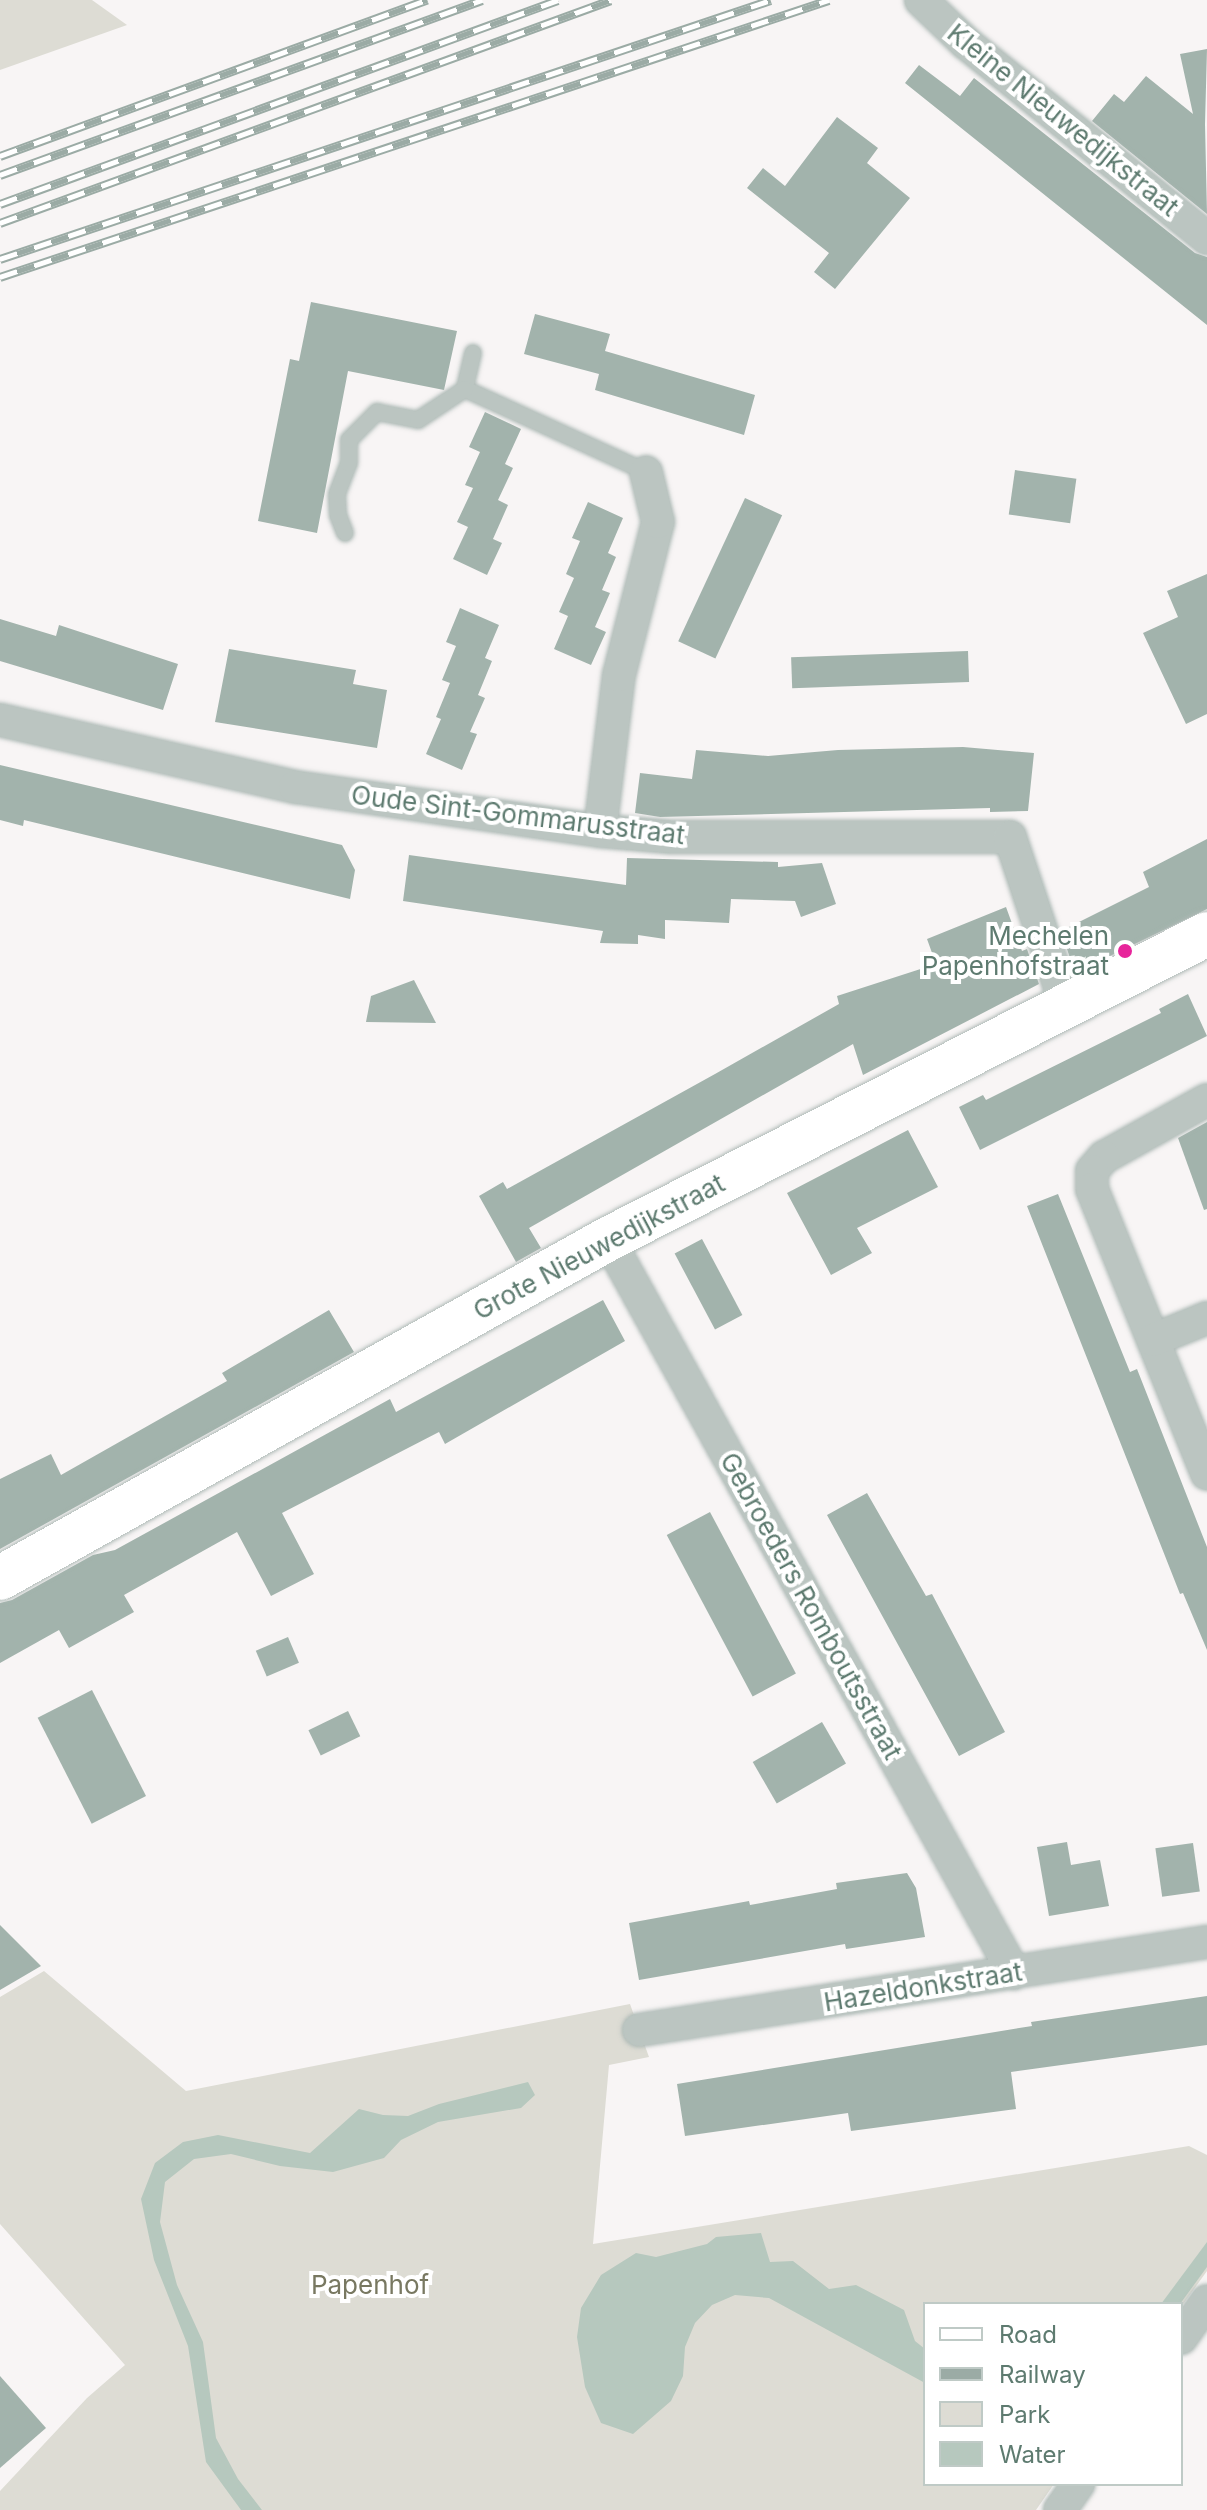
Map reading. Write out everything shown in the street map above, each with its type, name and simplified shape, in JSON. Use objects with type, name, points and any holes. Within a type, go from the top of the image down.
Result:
[{"type":"main road","name":"Grote Nieuwedijkstraat","points":[[0,1578],[608,1239],[1207,934]]},
{"type":"street","name":"Kleine Nieuwedijkstraat","points":[[921,0],[966,43],[1207,238]]},
{"type":"street","points":[[600,831],[619,675],[658,522],[646,472]]},
{"type":"street","name":"Oude Sint-Gommarusstraat","points":[[0,720],[295,787],[600,831],[671,837],[1010,837],[1066,1005]]},
{"type":"street","points":[[1207,1100],[1104,1157],[1092,1171],[1092,1189],[1207,1474]]},
{"type":"street","name":"Gebroeders Romboutsstraat","points":[[608,1239],[1014,1973]]},
{"type":"street","points":[[1153,1340],[1207,1318]]},
{"type":"street","name":"Hazeldonkstraat","points":[[639,2030],[1207,1942]]},
{"type":"street","points":[[1183,2335],[1207,2301]]},
{"type":"street","points":[[1060,2510],[1077,2486]]},
{"type":"lane","points":[[345,533],[338,515],[337,494],[349,463],[349,440],[377,412],[418,420],[465,389],[473,353]]},
{"type":"lane","points":[[465,389],[646,472]]},
{"type":"green space","points":[[0,0],[92,0],[127,25],[0,70]]},
{"type":"green space","name":"Papenhof","points":[[44,1971],[186,2091],[630,2004],[649,2057],[609,2065],[593,2244],[1189,2146],[1207,2155],[1207,2271],[1183,2304],[923,2302],[923,2486],[1053,2486],[1036,2510],[0,2510],[0,2491],[87,2398],[125,2365],[0,2224],[0,1997]]},
{"type":"water","points":[[528,2082],[535,2095],[521,2108],[438,2122],[401,2140],[384,2158],[333,2172],[280,2166],[231,2154],[194,2159],[165,2182],[160,2222],[177,2285],[203,2342],[216,2438],[238,2479],[262,2510],[241,2510],[206,2462],[188,2346],[154,2260],[141,2199],[155,2163],[183,2142],[218,2135],[310,2153],[359,2109],[383,2115],[408,2116],[439,2104]]},
{"type":"water","points":[[761,2233],[770,2262],[793,2261],[829,2289],[856,2285],[904,2310],[915,2341],[923,2347],[923,2382],[769,2298],[735,2295],[712,2305],[695,2323],[685,2347],[683,2376],[671,2401],[633,2434],[601,2423],[585,2387],[577,2337],[581,2308],[601,2275],[636,2253],[656,2257],[707,2244],[716,2237]]},
{"type":"water","points":[[1207,2242],[1207,2267],[1181,2302],[1162,2302]]},
{"type":"building","points":[[1207,49],[1207,214],[1092,121],[1114,94],[1124,102],[1146,76],[1193,114],[1180,54]]},
{"type":"building","points":[[919,65],[960,96],[974,78],[1195,253],[1207,257],[1207,325],[905,83]]},
{"type":"building","points":[[837,117],[878,148],[867,163],[910,198],[835,289],[814,272],[829,253],[747,188],[763,168],[785,186]]},
{"type":"building","points":[[311,302],[457,331],[444,390],[348,371],[317,533],[258,521],[290,359],[299,361]]},
{"type":"building","points":[[535,314],[610,334],[605,351],[755,395],[744,435],[595,390],[599,374],[524,354]]},
{"type":"building","points":[[485,412],[521,429],[505,464],[513,468],[498,500],[508,505],[493,539],[502,543],[487,575],[453,559],[468,527],[457,522],[473,488],[465,485],[480,452],[469,447]]},
{"type":"building","points":[[1015,470],[1076,479],[1070,523],[1009,515]]},
{"type":"building","points":[[745,498],[782,515],[715,659],[678,641]]},
{"type":"building","points":[[588,502],[623,518],[608,553],[616,557],[602,590],[610,593],[595,627],[606,632],[591,665],[554,649],[568,616],[559,612],[574,578],[566,574],[580,541],[572,538]]},
{"type":"building","points":[[1207,574],[1207,714],[1186,724],[1143,633],[1178,617],[1167,591]]},
{"type":"building","points":[[460,608],[499,625],[485,658],[492,661],[478,695],[485,698],[470,732],[477,734],[462,770],[426,754],[441,719],[436,717],[450,683],[442,680],[456,646],[446,642]]},
{"type":"building","points":[[0,619],[56,636],[59,625],[178,664],[163,710],[0,661]]},
{"type":"building","points":[[229,649],[356,670],[353,684],[387,690],[377,748],[215,722]]},
{"type":"building","points":[[968,651],[969,682],[792,688],[791,657]]},
{"type":"building","points":[[963,747],[1034,753],[1028,811],[990,812],[990,808],[660,817],[635,813],[640,773],[692,779],[696,750],[768,756],[838,750]]},
{"type":"building","points":[[0,765],[342,845],[355,870],[350,899],[24,820],[23,826],[0,820]]},
{"type":"building","points":[[1207,839],[1207,909],[1075,973],[1061,931],[1149,887],[1143,872]]},
{"type":"building","points":[[409,855],[626,885],[627,858],[778,862],[778,867],[822,863],[836,904],[801,917],[795,901],[731,899],[729,923],[665,920],[665,939],[638,935],[638,944],[600,943],[603,931],[403,901]]},
{"type":"building","points":[[1006,907],[1022,951],[1027,949],[1039,984],[863,1075],[853,1044],[529,1228],[541,1248],[516,1262],[479,1196],[503,1182],[507,1189],[715,1074],[839,1004],[837,996],[936,964],[927,939]]},
{"type":"building","points":[[414,980],[436,1023],[366,1022],[371,996]]},
{"type":"building","points":[[1188,994],[1207,1036],[980,1150],[959,1107],[983,1095],[986,1100],[1161,1013],[1159,1009]]},
{"type":"building","points":[[1207,1122],[1207,1209],[1204,1210],[1178,1138]]},
{"type":"building","points":[[908,1130],[938,1187],[857,1228],[872,1253],[831,1275],[787,1193]]},
{"type":"building","points":[[1058,1194],[1130,1372],[1137,1369],[1207,1547],[1207,1650],[1183,1593],[1180,1594],[1027,1206]]},
{"type":"building","points":[[702,1239],[742,1315],[715,1329],[675,1254]]},
{"type":"building","points":[[603,1300],[625,1341],[445,1444],[439,1432],[282,1513],[314,1574],[271,1596],[237,1532],[124,1595],[134,1612],[69,1648],[59,1630],[0,1663],[0,1603],[12,1600],[93,1555],[115,1550],[390,1399],[396,1412]]},
{"type":"building","points":[[329,1310],[354,1352],[0,1549],[0,1479],[51,1454],[61,1475],[227,1381],[222,1373]]},
{"type":"building","points":[[867,1493],[926,1596],[932,1594],[1005,1732],[959,1756],[827,1515]]},
{"type":"building","points":[[710,1512],[796,1674],[753,1697],[667,1535]]},
{"type":"building","points":[[288,1637],[299,1663],[267,1676],[256,1651]]},
{"type":"building","points":[[92,1690],[146,1796],[92,1824],[38,1718]]},
{"type":"building","points":[[348,1711],[360,1736],[321,1755],[308,1730]]},
{"type":"building","points":[[822,1722],[846,1764],[777,1804],[753,1762]]},
{"type":"building","points":[[1067,1842],[1071,1865],[1100,1860],[1109,1906],[1049,1916],[1037,1847]]},
{"type":"building","points":[[1193,1843],[1200,1892],[1162,1897],[1155,1848]]},
{"type":"building","points":[[907,1873],[916,1888],[925,1937],[846,1949],[845,1944],[639,1980],[629,1923],[749,1901],[750,1905],[837,1889],[836,1883]]},
{"type":"building","points":[[0,1925],[41,1966],[0,1990]]},
{"type":"building","points":[[1207,1996],[1207,2045],[1011,2072],[1016,2109],[851,2131],[848,2113],[685,2136],[677,2084],[1032,2026],[1031,2022]]},
{"type":"building","points":[[0,2376],[46,2428],[0,2468]]},
{"type":"railway","points":[[0,156],[427,0]]},
{"type":"railway","points":[[0,175],[482,0]]},
{"type":"railway","points":[[0,204],[558,0]]},
{"type":"railway","points":[[0,223],[611,0]]},
{"type":"railway","points":[[0,259],[771,0]]},
{"type":"railway","points":[[0,277],[829,0]]},
{"type":"place","name":"Mechelen Papenhofstraat","points":[[1125,951]]}]
